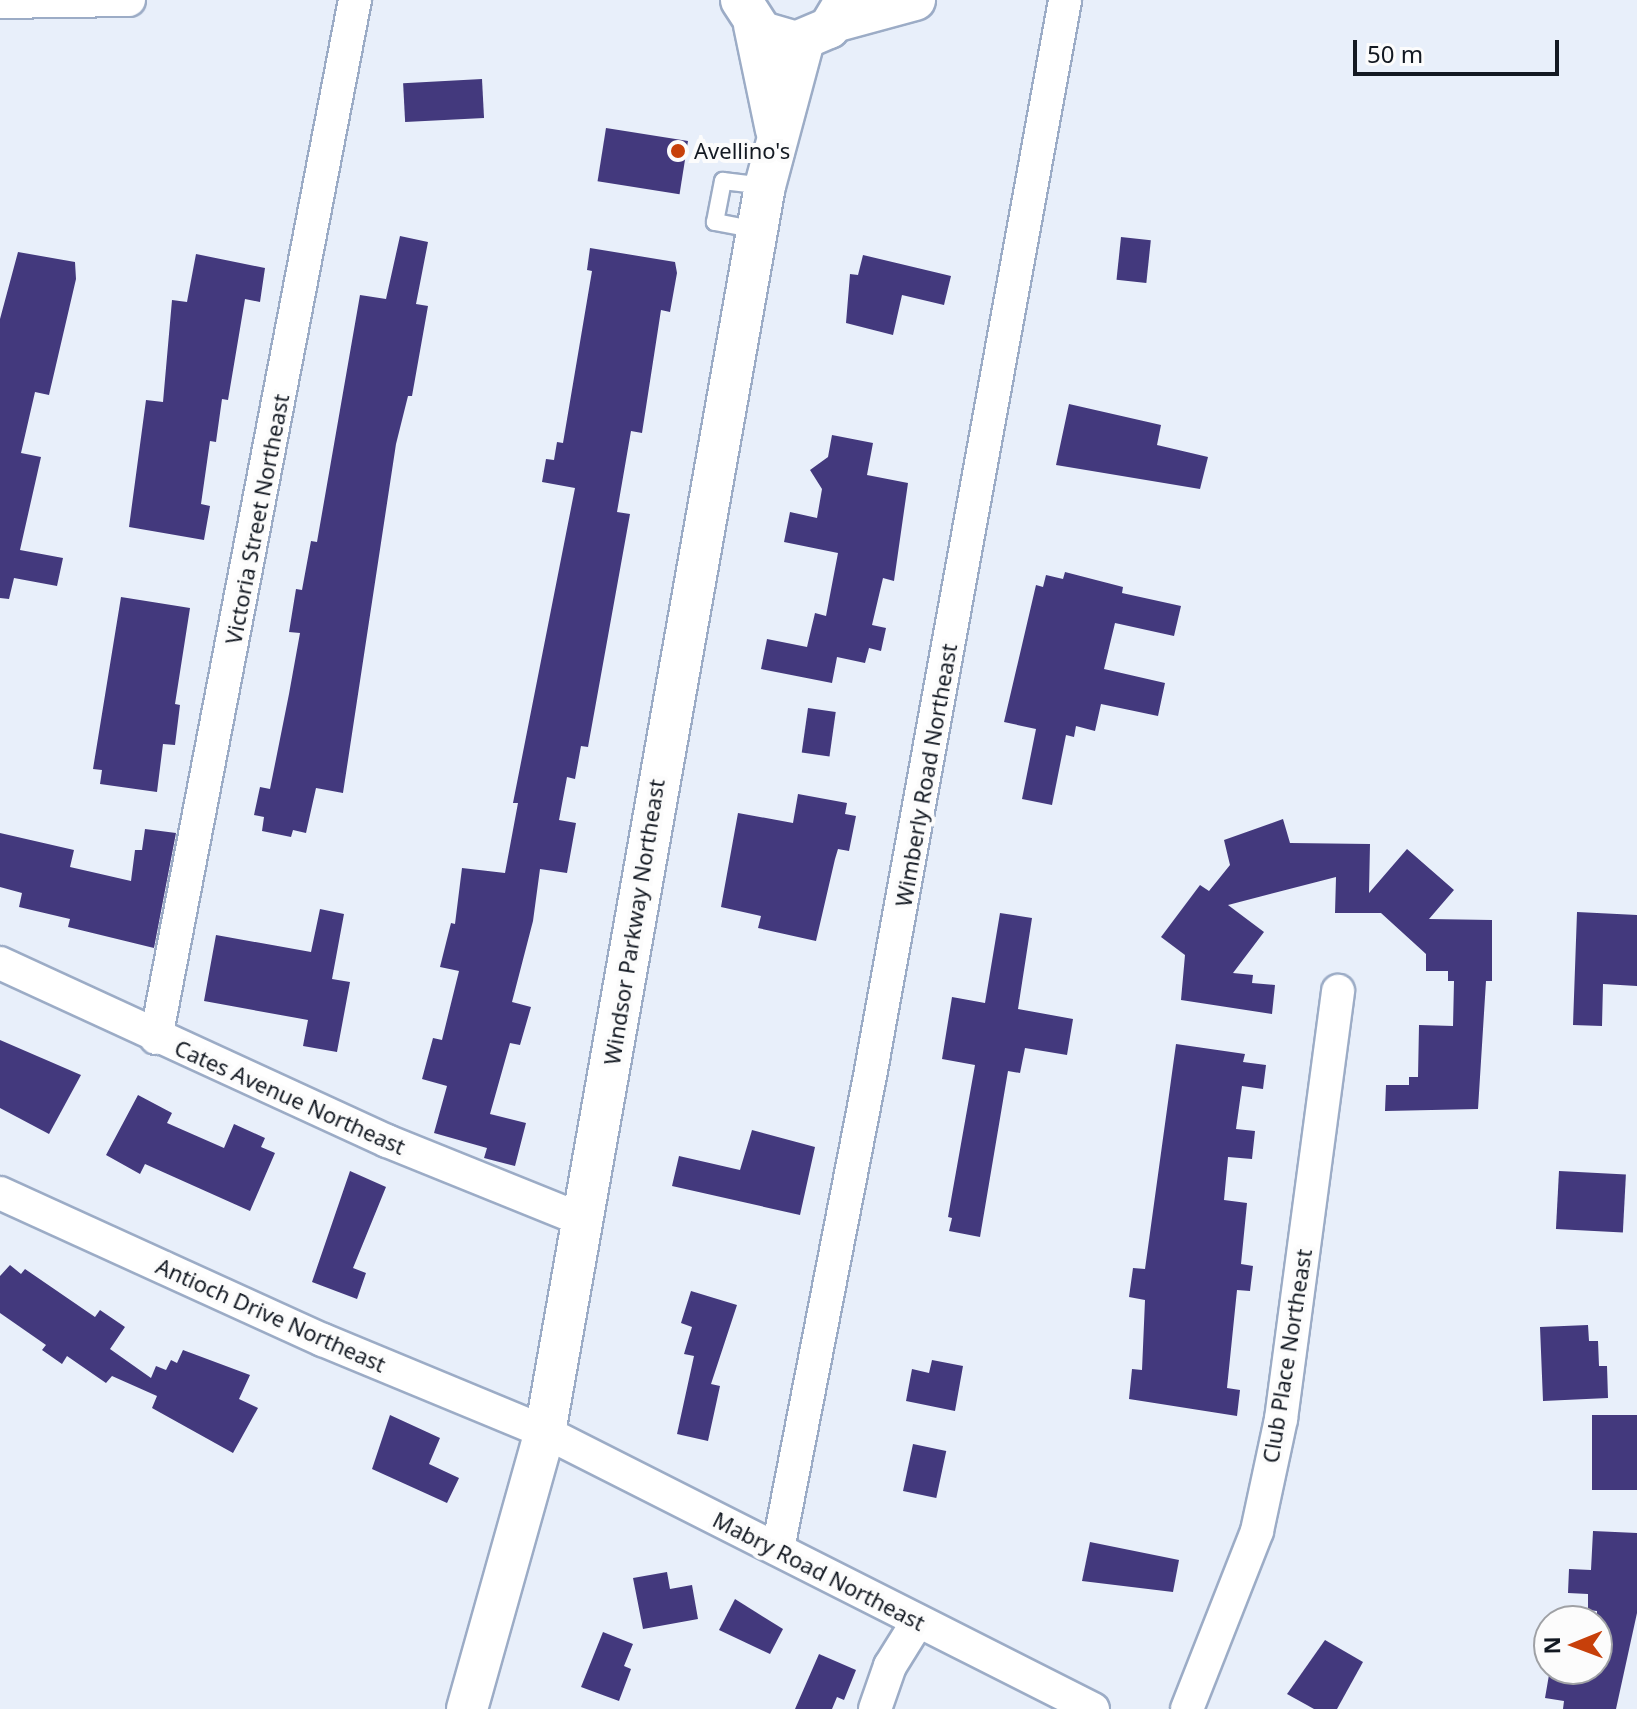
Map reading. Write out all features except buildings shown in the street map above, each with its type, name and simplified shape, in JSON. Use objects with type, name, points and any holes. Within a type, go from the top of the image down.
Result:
[{"type":"street","points":[[15,1],[129,0]]},
{"type":"street","name":"Victoria Street Northeast","points":[[156,1038],[355,0]]},
{"type":"street","points":[[741,7],[778,40],[828,21],[915,0]]},
{"type":"street","name":"Wimberly Road Northeast","points":[[778,1549],[893,950],[1065,0]]},
{"type":"street","name":"Windsor Parkway Northeast","points":[[741,7],[776,130]]},
{"type":"street","name":"Windsor Parkway Northeast","points":[[467,1709],[545,1432],[585,1221],[638,884],[776,130],[828,21]]},
{"type":"street","name":"Cates Avenue Northeast","points":[[0,963],[156,1038],[387,1141],[585,1221]]},
{"type":"street","name":"Club Place Northeast","points":[[1187,1709],[1257,1531],[1281,1419],[1338,991]]},
{"type":"street","name":"Antioch Drive Northeast","points":[[0,1193],[323,1340],[545,1432]]},
{"type":"street","name":"Mabry Road Northeast","points":[[545,1432],[1093,1709]]},
{"type":"street","points":[[875,1709],[890,1666],[918,1621]]},
{"type":"place","name":"Avellino's","points":[[678,151]]}]
